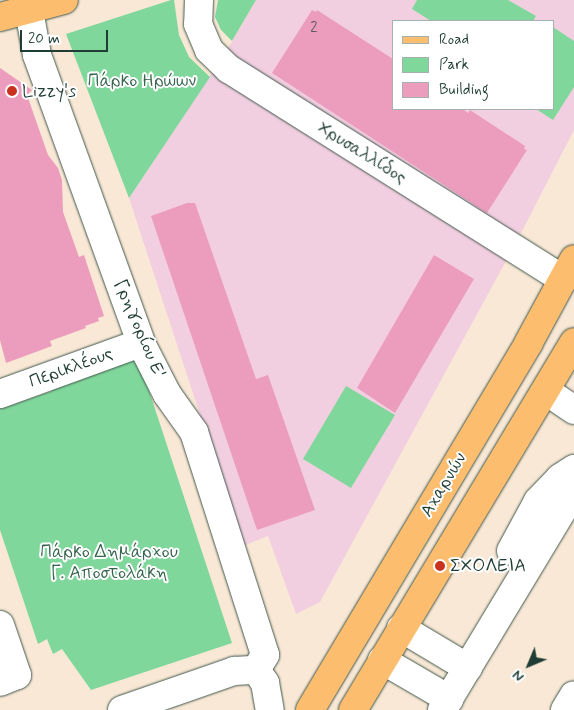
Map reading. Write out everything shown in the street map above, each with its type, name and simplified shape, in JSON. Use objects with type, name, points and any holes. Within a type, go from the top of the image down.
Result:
[{"type":"main road","points":[[0,17],[28,5],[62,0]]},
{"type":"main road","name":"Αχαρνών","points":[[310,710],[529,342],[569,269]]},
{"type":"main road","points":[[353,710],[574,342]]},
{"type":"street","name":"Χρυσαλλίδος","points":[[198,0],[198,24],[208,50],[228,69],[569,269]]},
{"type":"street","name":"Γρηγορίου Ε'","points":[[28,5],[37,55],[141,343],[167,394],[194,432],[265,655],[256,670]]},
{"type":"street","name":"Περικλέους","points":[[0,394],[141,343]]},
{"type":"street","points":[[546,391],[574,410]]},
{"type":"street","points":[[511,551],[538,502],[560,478],[574,470]]},
{"type":"street","points":[[382,660],[446,704],[574,491]]},
{"type":"street","points":[[0,625],[17,676],[0,682]]},
{"type":"street","points":[[401,628],[468,668]]},
{"type":"street","points":[[122,710],[234,671],[256,670],[265,683],[270,710]]},
{"type":"street","points":[[565,710],[574,695]]},
{"type":"shaded area","points":[[256,0],[574,0],[574,130],[518,239],[320,602],[296,614],[268,536],[243,546],[129,198],[227,50]]},
{"type":"green space","name":"Πάρκο Ηρώων","points":[[174,0],[179,35],[189,57],[210,77],[129,198],[66,34]]},
{"type":"green space","points":[[218,0],[256,0],[232,41],[221,30],[215,17]]},
{"type":"green space","points":[[417,0],[508,0],[536,16],[534,20],[429,20],[412,9]]},
{"type":"green space","points":[[554,28],[574,41],[574,87],[553,120],[538,110],[554,110]]},
{"type":"green space","name":"Πάρκο Δημάρχου Γ. Αποστολάκη","points":[[136,351],[232,643],[91,690],[62,649],[53,654],[47,639],[38,644],[0,530],[0,409],[52,391],[49,382]]},
{"type":"green space","points":[[346,386],[395,415],[351,488],[303,459]]},
{"type":"building","points":[[312,10],[316,12],[317,10],[392,58],[392,110],[464,110],[468,113],[470,110],[525,146],[524,149],[527,150],[487,213],[272,73]]},
{"type":"building","points":[[0,68],[32,90],[27,95],[48,155],[58,168],[62,180],[63,212],[79,257],[84,255],[104,316],[98,318],[99,321],[85,326],[86,328],[50,341],[52,346],[6,363],[0,340]]},
{"type":"building","points":[[187,203],[195,203],[256,379],[268,375],[315,510],[257,530],[151,216]]},
{"type":"building","points":[[434,255],[474,279],[395,413],[357,388]]},
{"type":"place","name":"Lizzy's","points":[[12,91]]},
{"type":"place","name":"ΣΧΟΛΕΙΑ","points":[[440,566]]}]
